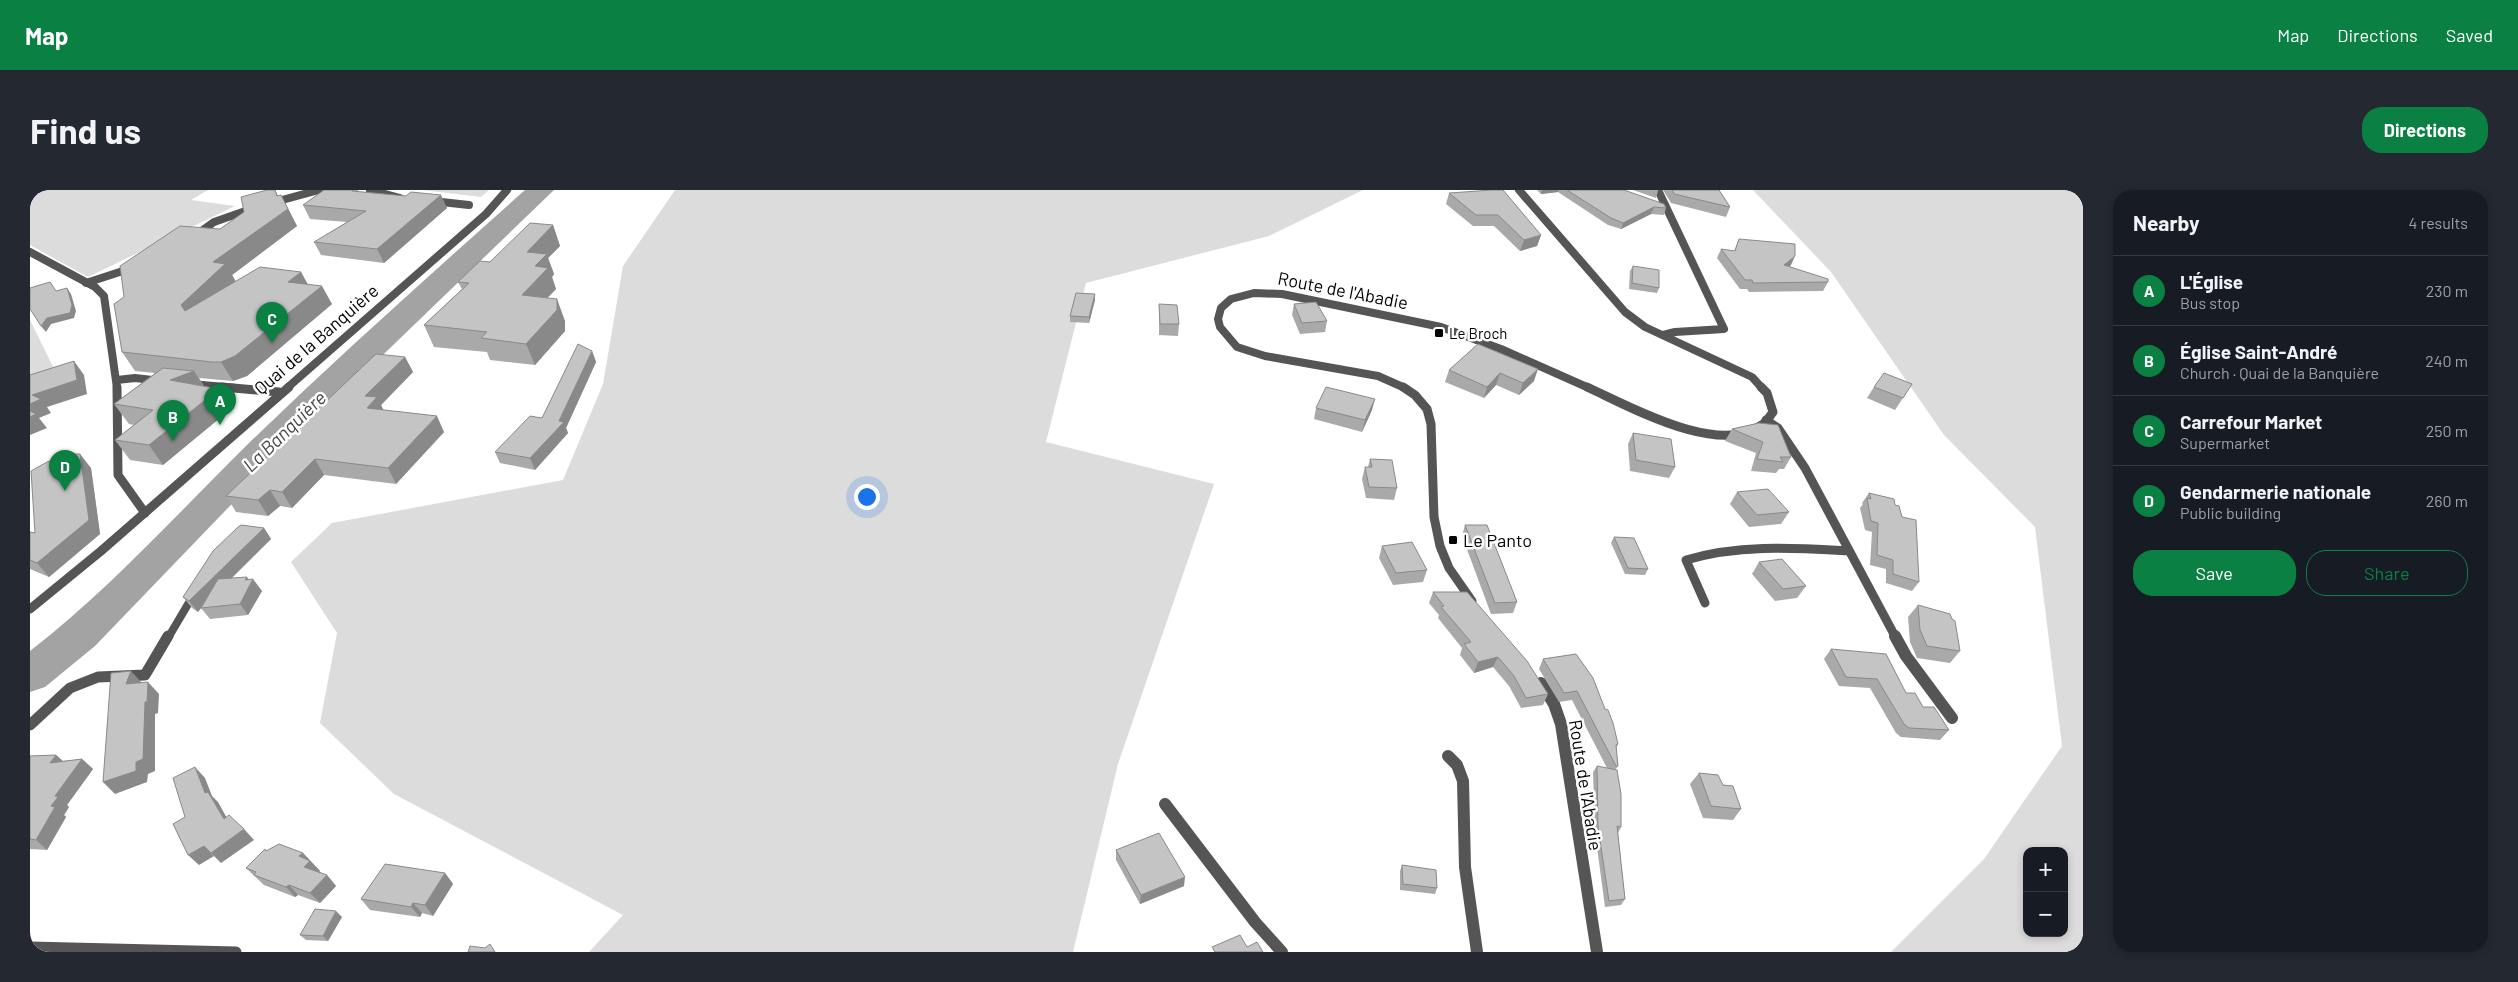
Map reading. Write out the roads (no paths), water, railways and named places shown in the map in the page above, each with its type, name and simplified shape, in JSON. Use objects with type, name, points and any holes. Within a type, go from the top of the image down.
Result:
[{"type":"street","points":[[187,241],[214,222],[250,209],[319,190]]},
{"type":"street","points":[[370,190],[407,198]]},
{"type":"street","name":"Quai de la Banquière","points":[[30,609],[145,513],[279,392],[486,214],[507,190]]},
{"type":"street","points":[[1519,190],[1624,312],[1645,326],[1752,377],[1767,393],[1772,403],[1773,412],[1766,420],[1778,428],[1804,468],[1906,656],[1952,718]]},
{"type":"street","points":[[1658,190],[1662,206],[1724,329],[1663,335]]},
{"type":"street","points":[[425,200],[469,205]]},
{"type":"street","points":[[30,252],[86,283],[104,296],[117,380],[118,475],[145,513]]},
{"type":"street","points":[[86,283],[140,266]]},
{"type":"street","name":"Route de l'Abadie","points":[[1480,611],[1449,568],[1440,546],[1434,517],[1431,424],[1427,409],[1415,395],[1400,385],[1378,376],[1265,356],[1237,347],[1226,336],[1220,327],[1218,319],[1221,308],[1231,299],[1254,293],[1282,294],[1441,327],[1501,349],[1660,421],[1694,432],[1732,434],[1752,429],[1763,424],[1766,420]]},
{"type":"street","points":[[117,380],[135,378],[174,382]]},
{"type":"street","points":[[183,383],[279,392]]},
{"type":"street","points":[[1705,603],[1686,560],[1703,554],[1758,548],[1849,551]]},
{"type":"street","name":"Route de l'Abadie","points":[[1534,675],[1554,704],[1560,724],[1597,952]]},
{"type":"street","points":[[1448,756],[1457,765],[1462,781],[1464,867],[1477,952]]},
{"type":"street","points":[[1166,804],[1255,922],[1282,952]]},
{"type":"lane","points":[[30,726],[70,688],[98,678],[145,676],[199,585]]},
{"type":"lane","points":[[30,947],[236,952]]},
{"type":"waterway","name":"La Banquière","points":[[30,675],[80,635],[264,449],[417,303],[541,190]]},
{"type":"place","name":"Le Broch","points":[[1439,333]]},
{"type":"place","name":"Carrefour Market","points":[[272,343]]},
{"type":"place","name":"L'Église","points":[[220,425]]},
{"type":"place","name":"Église Saint-André","points":[[173,441]]},
{"type":"place","name":"Gendarmerie nationale","points":[[65,491]]},
{"type":"place","name":"Le Panto","points":[[1453,540]]}]
